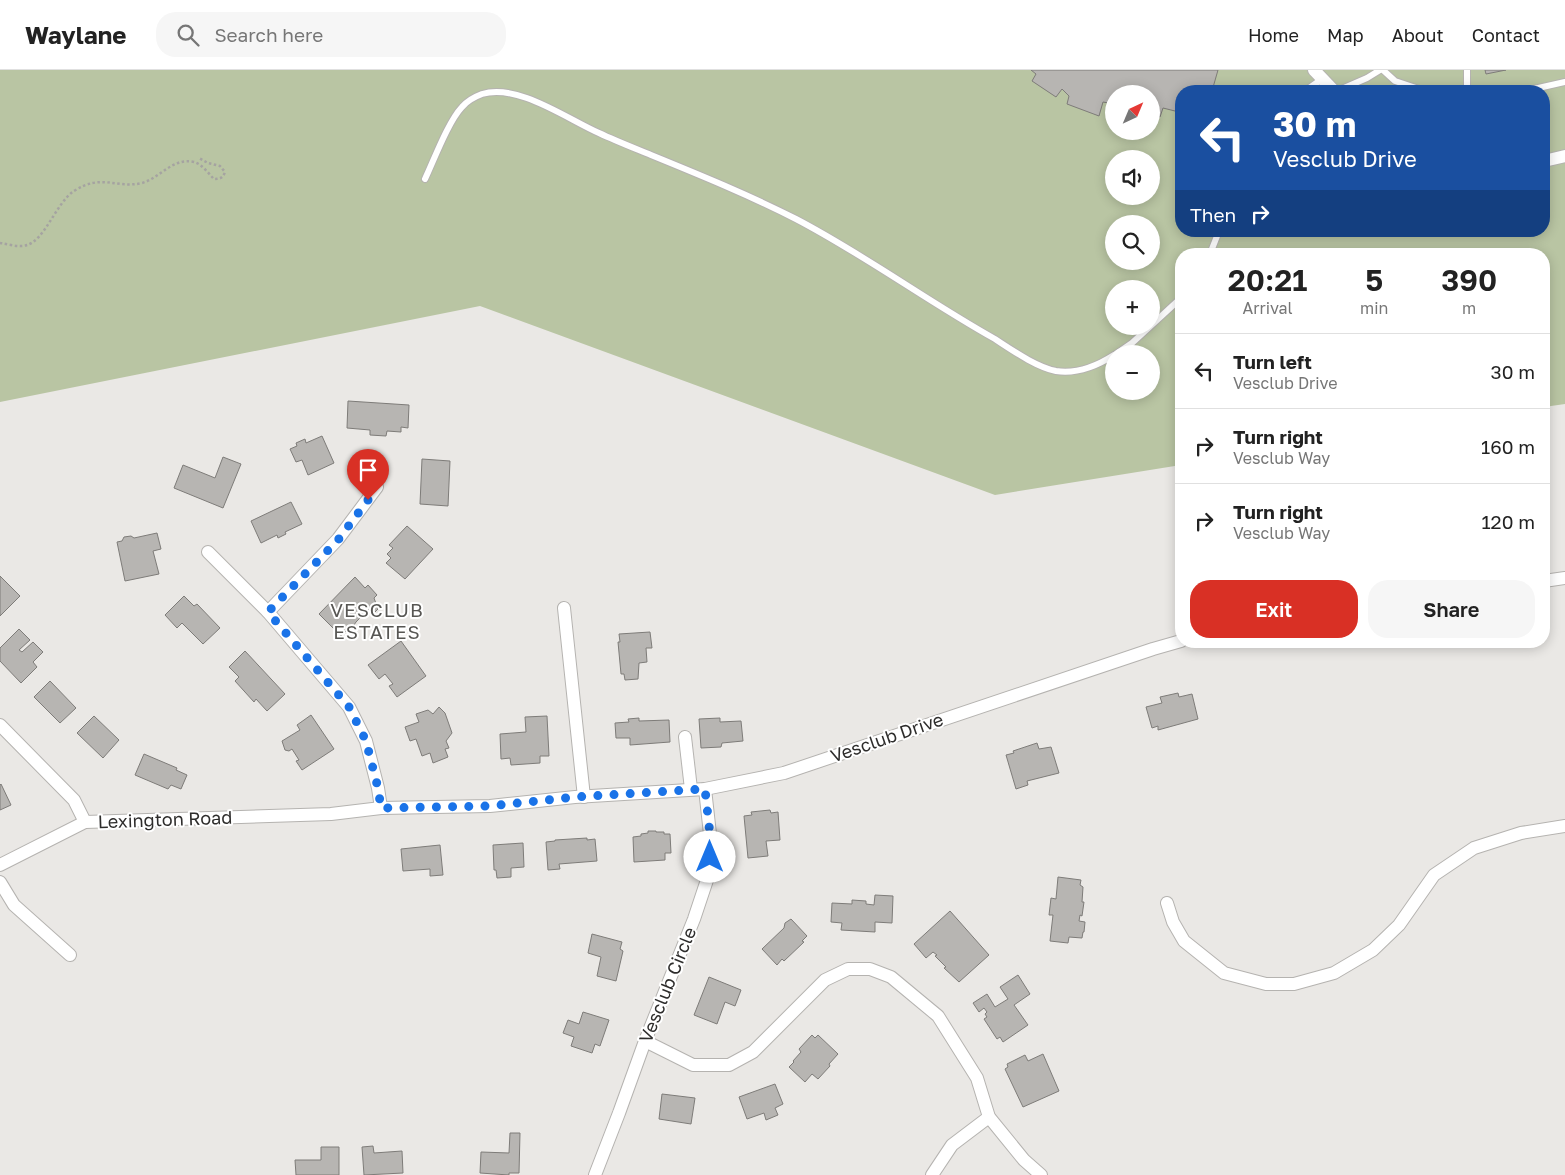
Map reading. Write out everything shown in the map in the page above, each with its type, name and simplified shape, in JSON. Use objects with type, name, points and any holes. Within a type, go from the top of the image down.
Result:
[{"type":"street","points":[[1318,74],[1330,85]]},
{"type":"street","points":[[1550,160],[1565,156]]},
{"type":"street","points":[[268,612],[338,540],[377,487]]},
{"type":"street","points":[[208,552],[268,612],[349,707],[366,741],[381,808]]},
{"type":"street","points":[[1550,580],[1565,578]]},
{"type":"street","points":[[564,608],[584,797]]},
{"type":"street","name":"Vesclub Drive","points":[[311,814],[330,814],[381,808],[490,806],[584,797],[705,789],[784,773],[1175,643]]},
{"type":"street","points":[[0,725],[74,800],[85,822]]},
{"type":"street","points":[[685,737],[691,789]]},
{"type":"street","name":"Vesclub Circle","points":[[595,1175],[645,1041],[694,919],[707,880],[711,844],[705,789]]},
{"type":"street","name":"Lexington Road","points":[[0,865],[85,822],[311,814]]},
{"type":"street","points":[[1167,902],[1172,922],[1184,941],[1224,972],[1266,984],[1294,984],[1334,973],[1373,950],[1399,925],[1434,875],[1474,848],[1521,832],[1565,826]]},
{"type":"street","points":[[0,882],[14,905],[70,955]]},
{"type":"street","points":[[645,1041],[693,1065],[729,1065],[753,1052],[825,980],[848,969],[870,969],[891,977],[938,1016],[977,1078],[989,1117],[1024,1160],[1041,1175]]},
{"type":"street","points":[[932,1175],[952,1145],[989,1117]]},
{"type":"lane","points":[[1350,85],[1381,70],[1395,81],[1407,85]]},
{"type":"lane","points":[[1467,70],[1467,85]]},
{"type":"lane","points":[[1310,85],[1318,74]]},
{"type":"lane","points":[[1550,85],[1565,82]]},
{"type":"lane","points":[[426,180],[460,108],[481,94],[505,91],[516,94],[597,132],[712,180],[797,220],[870,262],[973,327],[1037,364],[1056,370],[1075,370],[1097,365],[1105,360]]},
{"type":"lane","points":[[1129,345],[1175,304]]},
{"type":"path","points":[[0,243],[20,246],[32,242],[41,234],[68,196],[94,182],[143,183],[170,166],[188,161],[201,165],[214,179],[224,175],[225,172],[220,166],[208,163],[200,158]]},
{"type":"green space","points":[[0,70],[1565,70],[1565,404],[1550,406],[1550,248],[1175,248],[1175,466],[995,495],[480,306],[0,402]]},
{"type":"building","points":[[1031,70],[1218,70],[1214,85],[1175,85],[1175,111],[1163,108],[1160,117],[1160,85],[1105,85],[1105,102],[1103,102],[1099,116],[1067,104],[1069,96],[1062,89],[1056,97],[1032,81],[1036,74]]},
{"type":"building","points":[[1485,70],[1506,70],[1486,74]]},
{"type":"building","points":[[348,401],[409,405],[408,428],[401,427],[401,432],[387,431],[386,436],[370,435],[370,430],[347,428]]},
{"type":"building","points":[[322,436],[334,463],[308,475],[302,460],[296,462],[290,449],[297,446],[296,443],[305,439],[306,443]]},
{"type":"building","points":[[223,457],[241,464],[223,508],[174,488],[183,465],[215,478]]},
{"type":"building","points":[[422,459],[450,461],[448,506],[420,504]]},
{"type":"building","points":[[291,502],[302,524],[285,532],[286,534],[278,538],[277,535],[261,543],[251,521]]},
{"type":"building","points":[[407,526],[433,549],[405,579],[386,563],[391,558],[387,554],[393,548],[389,545]]},
{"type":"building","points":[[157,533],[161,549],[153,551],[159,574],[125,581],[117,542],[122,541],[124,537],[131,536],[134,538]]},
{"type":"building","points":[[0,576],[20,596],[0,616]]},
{"type":"building","points":[[355,577],[365,588],[368,585],[377,595],[374,598],[378,609],[374,613],[367,611],[352,628],[349,628],[341,636],[319,614]]},
{"type":"building","points":[[184,596],[194,606],[197,604],[220,628],[203,644],[182,623],[177,628],[165,615]]},
{"type":"building","points":[[19,629],[30,640],[19,650],[22,652],[33,642],[43,652],[33,662],[37,667],[21,683],[0,661],[0,648]]},
{"type":"building","points":[[650,632],[652,648],[646,648],[647,662],[639,663],[638,679],[625,680],[624,674],[621,674],[619,634]]},
{"type":"building","points":[[401,641],[426,676],[397,697],[389,686],[393,684],[385,674],[379,679],[368,665]]},
{"type":"building","points":[[245,651],[285,694],[267,711],[256,699],[254,702],[235,681],[239,677],[229,667]]},
{"type":"building","points":[[50,681],[76,708],[60,723],[34,697]]},
{"type":"building","points":[[1178,693],[1179,697],[1192,694],[1198,719],[1158,730],[1158,726],[1152,728],[1146,707],[1162,703],[1160,697]]},
{"type":"building","points":[[439,707],[445,713],[452,733],[446,741],[449,748],[445,749],[448,757],[433,763],[430,753],[422,756],[416,739],[410,741],[405,727],[419,722],[416,714],[428,710],[433,714]]},
{"type":"building","points":[[311,715],[334,749],[302,770],[296,761],[299,760],[292,749],[289,751],[285,750],[282,741],[300,730],[297,725]]},
{"type":"building","points":[[94,716],[119,740],[103,758],[77,733]]},
{"type":"building","points":[[547,716],[549,756],[540,756],[540,763],[511,765],[510,758],[501,759],[500,734],[526,732],[525,717]]},
{"type":"building","points":[[639,718],[639,721],[669,720],[670,742],[630,745],[630,738],[616,738],[615,723],[629,722],[628,719]]},
{"type":"building","points":[[720,718],[720,722],[741,721],[743,741],[722,743],[721,747],[701,748],[699,719]]},
{"type":"building","points":[[1037,743],[1039,749],[1051,747],[1059,773],[1027,781],[1028,785],[1016,789],[1006,755]]},
{"type":"building","points":[[144,754],[177,768],[176,770],[187,775],[181,789],[171,785],[168,789],[135,775]]},
{"type":"building","points":[[0,785],[11,805],[0,810]]},
{"type":"building","points":[[770,810],[771,813],[778,812],[780,840],[766,841],[768,856],[748,858],[744,816],[752,815],[751,812]]},
{"type":"building","points":[[648,831],[670,834],[671,853],[665,853],[665,860],[634,862],[633,837],[641,836],[641,834],[648,833]]},
{"type":"building","points":[[587,838],[587,840],[595,839],[597,861],[559,864],[560,869],[548,870],[546,842]]},
{"type":"building","points":[[523,843],[524,867],[511,868],[511,877],[497,878],[496,870],[494,870],[493,845]]},
{"type":"building","points":[[440,845],[443,875],[430,876],[430,869],[403,871],[401,849]]},
{"type":"building","points":[[1058,877],[1081,880],[1080,885],[1083,887],[1082,902],[1084,902],[1082,916],[1080,915],[1079,921],[1085,922],[1084,932],[1082,938],[1069,937],[1068,943],[1050,941],[1053,915],[1049,915],[1051,898],[1056,899]]},
{"type":"building","points":[[875,895],[893,896],[892,923],[875,922],[875,932],[841,930],[842,923],[831,922],[832,903],[852,904],[852,900],[866,901],[866,904],[874,905]]},
{"type":"building","points":[[950,911],[989,955],[959,982],[944,968],[946,967],[935,956],[937,955],[933,952],[926,958],[914,944]]},
{"type":"building","points":[[791,919],[807,936],[802,941],[804,942],[777,965],[762,949],[784,928],[785,923]]},
{"type":"building","points":[[592,934],[622,942],[620,949],[623,951],[616,981],[597,976],[601,957],[588,953]]},
{"type":"building","points":[[1018,975],[1030,994],[1014,1005],[1028,1025],[1003,1042],[1000,1037],[997,1039],[984,1019],[987,1017],[985,1014],[987,1012],[984,1008],[979,1012],[973,1003],[987,994],[995,1007],[1008,999],[1000,987]]},
{"type":"building","points":[[709,977],[741,990],[735,1006],[725,1002],[717,1024],[694,1015]]},
{"type":"building","points":[[583,1012],[609,1020],[600,1046],[595,1044],[592,1053],[571,1046],[574,1037],[563,1033],[568,1020],[579,1024]]},
{"type":"building","points":[[812,1035],[815,1038],[818,1035],[838,1054],[818,1079],[812,1074],[805,1082],[789,1067],[801,1052],[799,1049]]},
{"type":"building","points":[[1043,1054],[1059,1091],[1023,1107],[1005,1069],[1008,1067],[1007,1064],[1025,1055],[1028,1061]]},
{"type":"building","points":[[775,1084],[783,1104],[775,1108],[778,1115],[766,1120],[764,1113],[747,1119],[739,1097]]},
{"type":"building","points":[[662,1094],[695,1098],[691,1124],[659,1119]]},
{"type":"building","points":[[510,1133],[520,1133],[519,1173],[509,1173],[509,1175],[480,1173],[481,1152],[509,1153]]},
{"type":"building","points":[[373,1146],[374,1153],[402,1151],[403,1173],[364,1175],[362,1147]]},
{"type":"building","points":[[321,1147],[339,1147],[339,1175],[296,1175],[295,1160],[321,1160]]},
{"type":"district","name":"VESCLUB ESTATES","points":[[377,621]]},
{"type":"route","points":[[368,500],[338,540],[268,612],[349,707],[366,741],[381,808],[490,806],[575,797],[705,789],[711,844],[710,857]]}]
